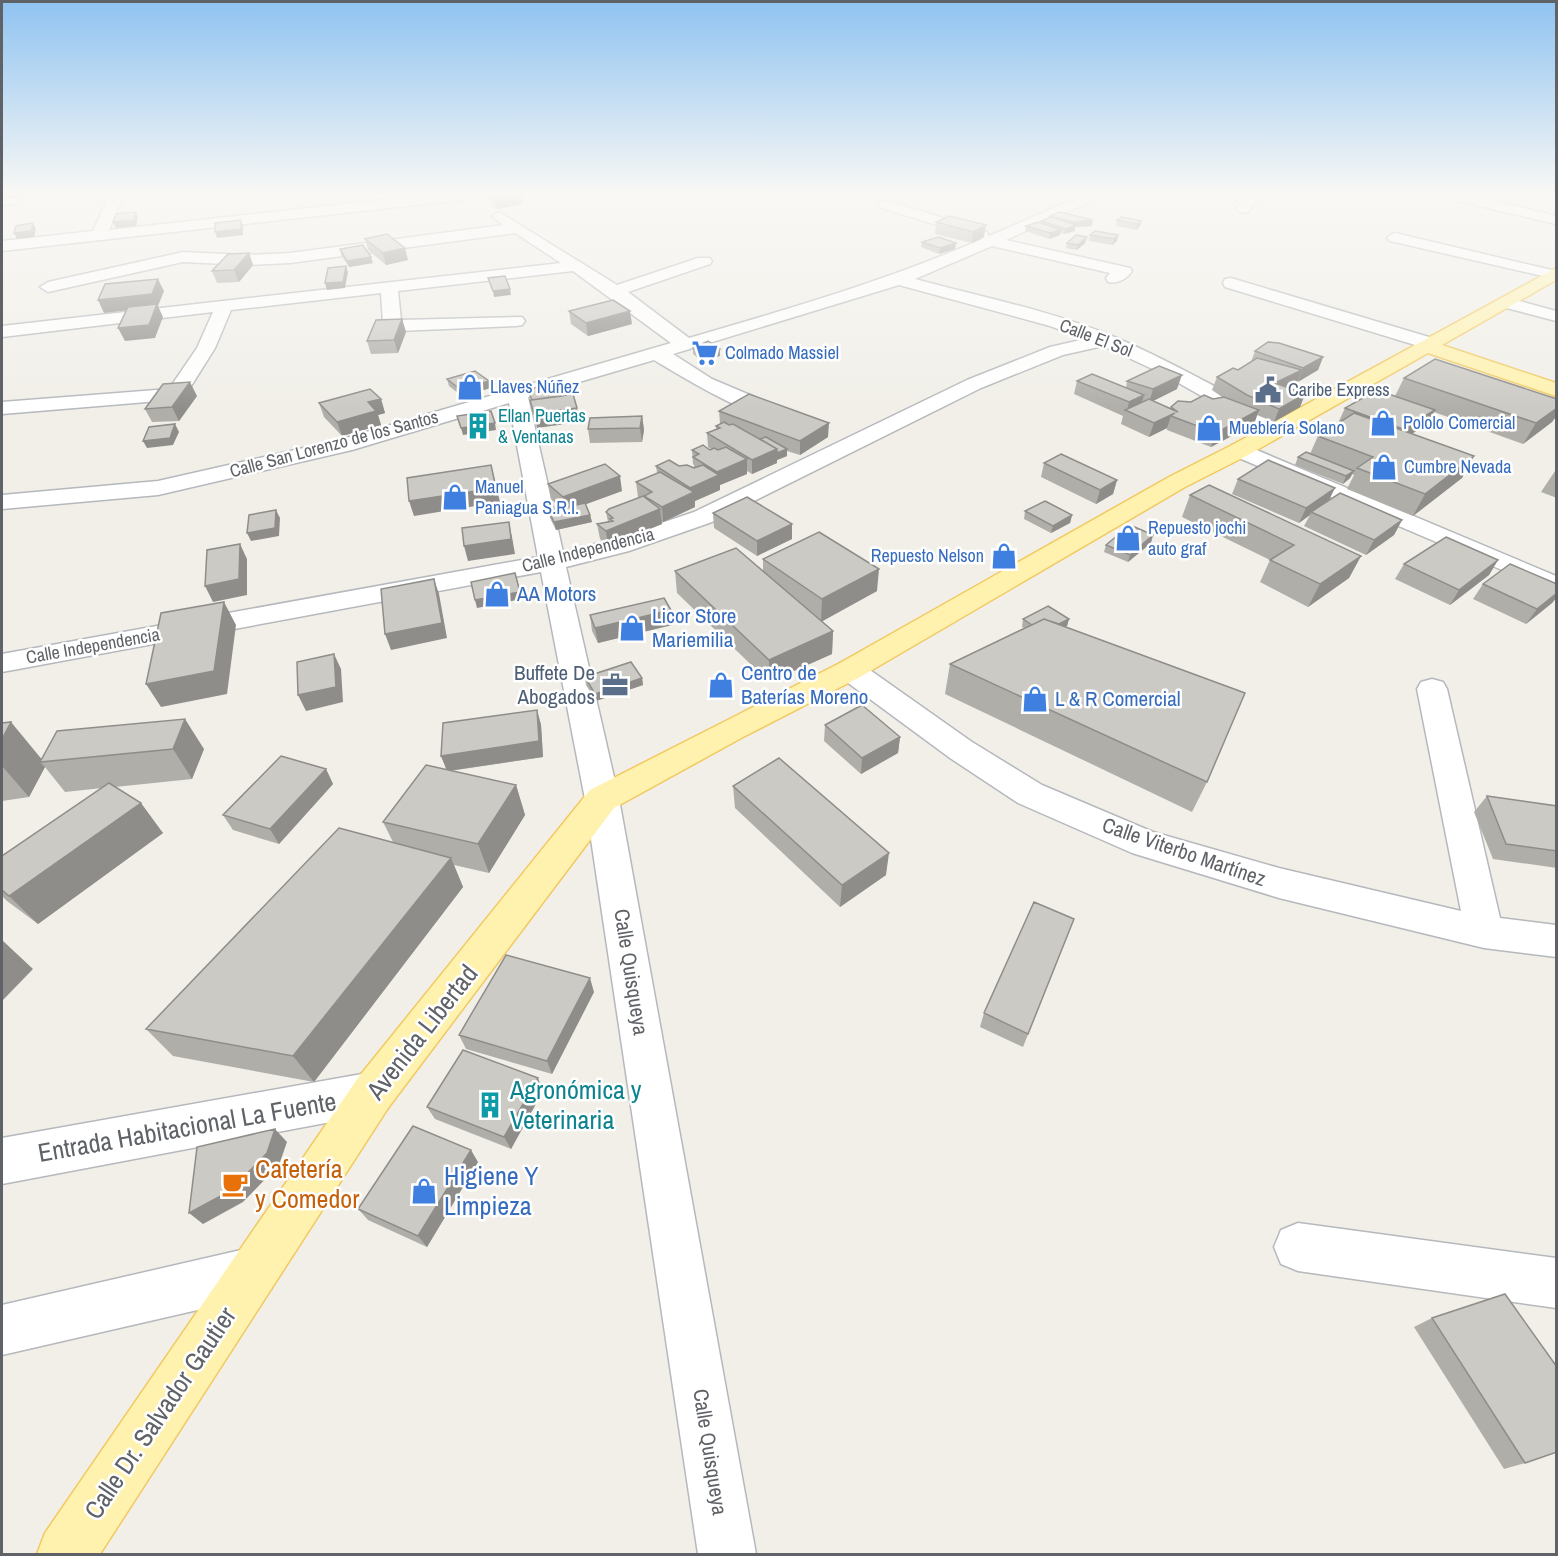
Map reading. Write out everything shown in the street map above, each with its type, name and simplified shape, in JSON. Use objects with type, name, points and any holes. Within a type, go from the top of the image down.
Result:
[{"type":"main road","points":[[602,799],[732,729],[850,670],[1177,482],[1240,450],[1555,274]]},
{"type":"main road","points":[[1430,345],[1557,390]]},
{"type":"main road","name":"Avenida Libertad","points":[[254,1272],[373,1093],[602,799]]},
{"type":"main road","name":"Calle Dr. Salvador Gautier","points":[[69,1553],[254,1272]]},
{"type":"street","points":[[48,287],[143,267]]},
{"type":"street","points":[[2,351],[10,330],[572,267]]},
{"type":"street","points":[[578,267],[686,344]]},
{"type":"street","points":[[615,291],[687,267]]},
{"type":"street","name":"Calle San Lorenzo de los Santos","points":[[2,502],[158,488],[344,445],[899,280],[930,267]]},
{"type":"street","points":[[1105,267],[1124,271],[1114,278]]},
{"type":"street","points":[[1522,267],[1555,274]]},
{"type":"street","name":"Calle El Sol","points":[[899,280],[1056,322],[1105,340],[1168,369],[1234,407],[1281,426]]},
{"type":"street","points":[[1232,283],[1430,345]]},
{"type":"street","points":[[389,289],[392,323],[398,326],[516,321]]},
{"type":"street","points":[[1505,302],[1557,316]]},
{"type":"street","points":[[2,408],[176,394],[206,348],[224,307]]},
{"type":"street","name":"Calle Independencia","points":[[2,663],[555,562],[620,546],[703,517],[840,438],[1057,351],[1105,340]]},
{"type":"street","points":[[657,353],[705,383],[799,422]]},
{"type":"street","name":"Calle Quisqueya","points":[[518,394],[555,562],[602,799],[727,1554]]},
{"type":"street","points":[[1240,450],[1557,585]]},
{"type":"street","name":"Calle Viterbo Martínez","points":[[850,670],[961,750],[1030,794],[1144,843],[1279,883],[1484,932],[1557,941]]},
{"type":"street","points":[[1432,689],[1484,932]]},
{"type":"street","name":"Entrada Habitacional La Fuente","points":[[2,1161],[373,1093]]},
{"type":"street","points":[[1298,1247],[1557,1283]]},
{"type":"street","points":[[2,1329],[254,1272]]},
{"type":"building","points":[[216,267],[237,267],[234,270],[212,271]]},
{"type":"building","points":[[346,267],[343,282],[325,283],[328,268]]},
{"type":"building","points":[[505,276],[510,289],[493,291],[488,278]]},
{"type":"building","points":[[158,279],[152,294],[98,300],[105,284]]},
{"type":"building","points":[[613,300],[630,311],[586,323],[569,311]]},
{"type":"building","points":[[157,304],[149,325],[118,328],[128,307]]},
{"type":"building","points":[[402,319],[394,340],[367,341],[376,320]]},
{"type":"building","points":[[708,341],[720,349],[701,354],[693,348]]},
{"type":"building","points":[[1268,342],[1279,343],[1323,357],[1303,368],[1255,351]]},
{"type":"building","points":[[1257,358],[1302,370],[1275,383],[1305,394],[1279,409],[1247,395],[1217,377],[1233,368],[1238,370]]},
{"type":"building","points":[[1435,359],[1557,399],[1557,408],[1536,423],[1404,378]]},
{"type":"building","points":[[1159,366],[1182,375],[1153,389],[1127,381]]},
{"type":"building","points":[[475,371],[489,381],[461,390],[447,379]]},
{"type":"building","points":[[1092,374],[1144,395],[1129,402],[1077,381]]},
{"type":"building","points":[[190,382],[172,407],[145,409],[163,384]]},
{"type":"building","points":[[557,384],[563,396],[532,400],[529,393],[536,387]]},
{"type":"building","points":[[370,389],[381,399],[368,402],[376,411],[337,422],[319,403]]},
{"type":"building","points":[[1377,390],[1435,410],[1403,429],[1345,408]]},
{"type":"building","points":[[573,394],[577,408],[534,414],[530,400]]},
{"type":"building","points":[[749,394],[829,423],[800,441],[719,411]]},
{"type":"building","points":[[1204,395],[1213,399],[1224,397],[1259,410],[1216,433],[1171,416],[1175,413],[1154,423],[1125,410],[1149,399],[1178,412],[1171,407],[1178,401],[1191,402]]},
{"type":"building","points":[[491,411],[495,423],[461,428],[457,416]]},
{"type":"building","points":[[1354,413],[1474,456],[1425,494],[1357,468],[1373,457],[1318,436]]},
{"type":"building","points":[[642,416],[640,428],[588,429],[590,418]]},
{"type":"building","points":[[724,422],[729,425],[733,424],[777,449],[752,460],[707,433],[720,428],[716,426]]},
{"type":"building","points":[[175,424],[170,438],[143,441],[149,427]]},
{"type":"building","points":[[766,437],[787,449],[777,453],[777,449],[760,439]]},
{"type":"building","points":[[703,445],[710,450],[726,447],[747,459],[717,472],[693,457],[699,454],[692,450]]},
{"type":"building","points":[[1306,452],[1354,471],[1346,476],[1298,457]]},
{"type":"building","points":[[1061,454],[1117,480],[1100,490],[1044,463]]},
{"type":"building","points":[[669,460],[679,466],[687,465],[694,468],[703,465],[719,475],[690,488],[656,466]]},
{"type":"building","points":[[1268,460],[1335,488],[1306,508],[1238,479]]},
{"type":"building","points":[[605,464],[620,476],[563,497],[548,484]]},
{"type":"building","points":[[491,465],[496,488],[409,501],[407,478]]},
{"type":"building","points":[[660,472],[694,492],[662,507],[644,496],[652,492],[636,482]]},
{"type":"building","points":[[1209,485],[1361,556],[1320,584],[1270,560],[1294,545],[1190,495]]},
{"type":"building","points":[[1340,493],[1402,520],[1374,540],[1311,512]]},
{"type":"building","points":[[643,496],[660,509],[606,531],[597,524],[613,521],[610,519],[613,518],[606,512],[609,509]]},
{"type":"building","points":[[747,497],[792,524],[757,541],[713,513]]},
{"type":"building","points":[[1045,501],[1072,515],[1053,526],[1025,511]]},
{"type":"building","points":[[585,503],[590,515],[554,522],[549,511]]},
{"type":"building","points":[[276,510],[275,528],[247,533],[249,515]]},
{"type":"building","points":[[509,522],[511,539],[464,546],[462,528]]},
{"type":"building","points":[[1130,525],[1153,535],[1130,555],[1106,545]]},
{"type":"building","points":[[819,532],[879,569],[822,599],[763,559]]},
{"type":"building","points":[[1446,537],[1498,560],[1459,590],[1404,564]]},
{"type":"building","points":[[240,544],[239,579],[205,586],[207,550]]},
{"type":"building","points":[[736,548],[833,631],[769,660],[675,571]]},
{"type":"building","points":[[1510,564],[1557,584],[1557,593],[1537,609],[1483,584]]},
{"type":"building","points":[[515,573],[520,592],[475,600],[471,582]]},
{"type":"building","points":[[434,579],[442,623],[385,634],[381,589]]},
{"type":"building","points":[[664,598],[671,610],[595,628],[590,615]]},
{"type":"building","points":[[224,602],[214,671],[146,684],[161,613]]},
{"type":"building","points":[[1048,606],[1069,619],[1059,624],[1044,619],[1032,625],[1023,619]]},
{"type":"building","points":[[1044,619],[1245,693],[1207,782],[950,664]]},
{"type":"building","points":[[334,654],[336,687],[298,695],[297,662]]},
{"type":"building","points":[[631,662],[642,678],[595,694],[585,677]]},
{"type":"building","points":[[862,705],[900,737],[862,758],[825,725]]},
{"type":"building","points":[[537,710],[539,741],[441,756],[443,723]]},
{"type":"building","points":[[185,719],[173,749],[40,762],[57,731]]},
{"type":"building","points":[[11,722],[2,739],[2,723]]},
{"type":"building","points":[[281,756],[326,769],[270,829],[223,815]]},
{"type":"building","points":[[779,758],[889,853],[842,885],[733,786]]},
{"type":"building","points":[[426,765],[516,785],[478,844],[383,822]]},
{"type":"building","points":[[109,783],[141,803],[9,896],[2,890],[2,856]]},
{"type":"building","points":[[1487,796],[1557,806],[1557,851],[1506,844]]},
{"type":"building","points":[[339,828],[451,858],[293,1056],[146,1029]]},
{"type":"building","points":[[1034,902],[1074,919],[1028,1034],[984,1013]]},
{"type":"building","points":[[506,955],[590,978],[547,1061],[459,1035]]},
{"type":"building","name":"Agronómica y Veterinaria","points":[[463,1050],[538,1078],[504,1137],[427,1107]]},
{"type":"building","name":"Higiene Y Limpieza","points":[[413,1126],[471,1150],[418,1236],[358,1209]]},
{"type":"building","points":[[275,1129],[267,1153],[230,1191],[189,1213],[197,1147]]},
{"type":"building","points":[[1505,1294],[1557,1367],[1557,1452],[1525,1463],[1432,1318]]},
{"type":"place","name":"Colmado Massiel","points":[[705,353]]},
{"type":"place","name":"Llaves Núñez","points":[[470,387]]},
{"type":"place","name":"Caribe Express","points":[[1268,390]]},
{"type":"place","name":"Pololo Comercial","points":[[1383,423]]},
{"type":"place","name":"Ellan Puertas & Ventanas","points":[[478,426]]},
{"type":"place","name":"Mueblería Solano","points":[[1209,428]]},
{"type":"place","name":"Cumbre Nevada","points":[[1384,467]]},
{"type":"place","name":"Manuel Paniagua S.R.I.","points":[[455,497]]},
{"type":"place","name":"Repuesto jochi auto graf","points":[[1128,538]]},
{"type":"place","name":"Repuesto Nelson","points":[[1004,556]]},
{"type":"place","name":"AA Motors","points":[[497,594]]},
{"type":"place","name":"Licor Store Mariemilia","points":[[632,628]]},
{"type":"place","name":"Buffete De Abogados","points":[[615,685]]},
{"type":"place","name":"Centro de Baterías Moreno","points":[[721,685]]},
{"type":"place","name":"L & R Comercial","points":[[1035,699]]},
{"type":"place","name":"Agronómica y Veterinaria","points":[[490,1105]]},
{"type":"place","name":"Cafetería y Comedor","points":[[235,1184]]},
{"type":"place","name":"Higiene Y Limpieza","points":[[424,1191]]}]
